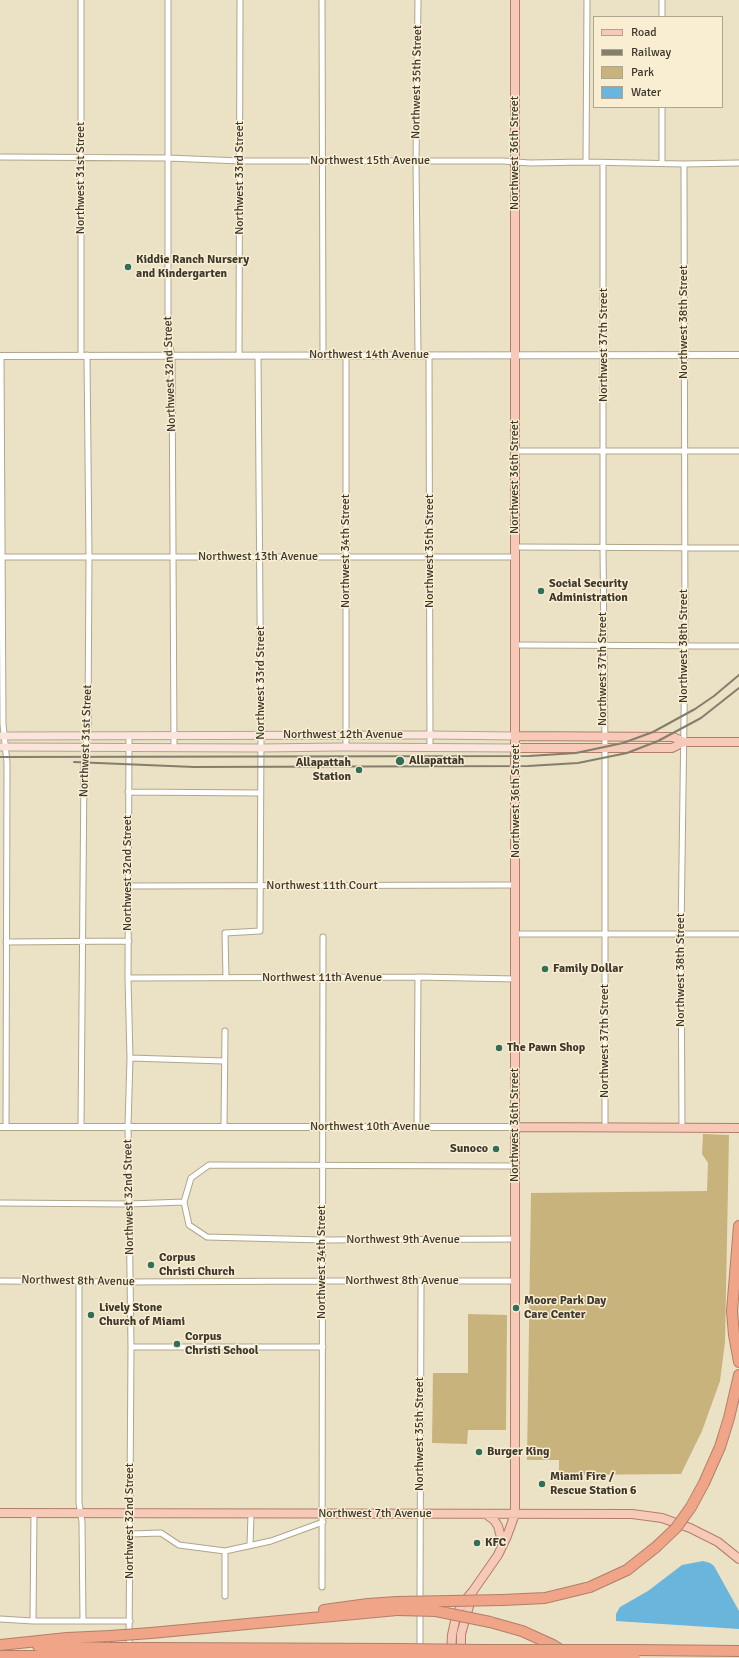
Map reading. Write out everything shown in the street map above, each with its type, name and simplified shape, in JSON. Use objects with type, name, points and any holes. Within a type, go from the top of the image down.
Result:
[{"type":"highway","points":[[739,1226],[733,1323],[739,1362]]},
{"type":"highway","points":[[0,1645],[67,1638],[151,1632],[397,1606],[545,1598],[590,1587],[627,1570],[656,1547],[676,1528],[691,1507],[704,1484],[720,1447],[731,1413],[739,1374]]},
{"type":"highway","points":[[397,1606],[436,1611],[490,1622],[522,1631],[537,1637],[574,1658]]},
{"type":"highway","points":[[0,1645],[110,1652]]},
{"type":"highway","points":[[0,1656],[110,1652],[635,1654],[739,1651]]},
{"type":"highway","points":[[635,1654],[642,1658]]},
{"type":"main road","name":"Northwest 36th Street","points":[[451,1658],[452,1635],[455,1621],[461,1606],[503,1547],[515,1514],[515,0]]},
{"type":"main road","name":"Northwest 12th Avenue","points":[[2,736],[604,736],[673,737],[684,742],[739,742]]},
{"type":"main road","name":"Northwest 12th Avenue","points":[[2,747],[672,748],[684,742]]},
{"type":"main road","name":"Northwest 10th Avenue","points":[[516,1127],[739,1128]]},
{"type":"main road","name":"Northwest 7th Avenue","points":[[0,1513],[251,1514],[323,1518],[420,1514],[621,1513],[655,1517],[683,1525],[704,1534],[739,1559]]},
{"type":"main road","points":[[486,1514],[494,1520],[498,1526],[503,1547]]},
{"type":"main road","name":"Northwest 36th Street","points":[[461,1658],[461,1634],[473,1591]]},
{"type":"street","name":"Northwest 31st Street","points":[[81,0],[80,158],[89,557],[87,736],[84,767],[81,1126]]},
{"type":"street","name":"Northwest 32nd Street","points":[[168,0],[168,338],[172,356],[174,747]]},
{"type":"street","name":"Northwest 33rd Street","points":[[240,0],[240,355]]},
{"type":"street","points":[[322,0],[323,355]]},
{"type":"street","name":"Northwest 35th Street","points":[[418,0],[416,161],[418,355]]},
{"type":"street","points":[[586,162],[587,0]]},
{"type":"street","points":[[662,0],[662,16]]},
{"type":"street","points":[[662,108],[662,164]]},
{"type":"street","name":"Northwest 15th Avenue","points":[[0,157],[168,158],[240,161],[586,162],[662,164],[739,163]]},
{"type":"street","name":"Northwest 37th Street","points":[[604,163],[603,646],[605,747],[605,1128]]},
{"type":"street","name":"Northwest 38th Street","points":[[682,1127],[681,935],[685,645],[684,164]]},
{"type":"street","name":"Northwest 35th Street","points":[[429,355],[430,747]]},
{"type":"street","name":"Northwest 14th Avenue","points":[[0,356],[739,355]]},
{"type":"street","points":[[0,356],[2,747],[7,763],[3,1127]]},
{"type":"street","name":"Northwest 33rd Street","points":[[226,978],[225,933],[260,931],[261,736],[258,356]]},
{"type":"street","name":"Northwest 34th Street","points":[[346,356],[346,747]]},
{"type":"street","points":[[515,451],[739,450]]},
{"type":"street","points":[[516,548],[739,548]]},
{"type":"street","name":"Northwest 13th Avenue","points":[[1,557],[516,557]]},
{"type":"street","points":[[516,645],[739,646]]},
{"type":"street","name":"Northwest 32nd Street","points":[[129,1658],[131,1347],[128,1126],[130,1058],[128,978],[128,792],[130,736]]},
{"type":"street","points":[[128,792],[260,793]]},
{"type":"street","name":"Northwest 11th Court","points":[[129,886],[516,885]]},
{"type":"street","points":[[516,934],[739,934]]},
{"type":"street","name":"Northwest 34th Street","points":[[322,1587],[322,979],[324,937]]},
{"type":"street","points":[[6,942],[129,942]]},
{"type":"street","points":[[418,977],[418,1128]]},
{"type":"street","name":"Northwest 11th Avenue","points":[[128,978],[322,979],[418,977],[516,979]]},
{"type":"street","points":[[224,1127],[225,1031]]},
{"type":"street","points":[[130,1058],[224,1061]]},
{"type":"street","name":"Northwest 10th Avenue","points":[[3,1127],[516,1127]]},
{"type":"street","points":[[0,1203],[130,1204],[184,1202],[191,1178],[209,1165],[515,1166]]},
{"type":"street","name":"Northwest 9th Avenue","points":[[184,1202],[189,1225],[207,1237],[322,1240],[516,1239]]},
{"type":"street","name":"Northwest 8th Avenue","points":[[0,1281],[516,1281]]},
{"type":"street","points":[[79,1282],[79,1503],[82,1621]]},
{"type":"street","name":"Northwest 35th Street","points":[[420,1658],[421,1282]]},
{"type":"street","points":[[131,1347],[323,1347]]},
{"type":"street","points":[[33,1621],[34,1513]]},
{"type":"street","points":[[250,1545],[251,1514]]},
{"type":"street","points":[[130,1534],[161,1533],[179,1544],[225,1551],[271,1541],[312,1526],[323,1518]]},
{"type":"street","points":[[225,1551],[225,1596]]},
{"type":"street","points":[[0,1619],[33,1621],[130,1620]]},
{"type":"green space","points":[[703,1134],[729,1135],[725,1342],[720,1381],[702,1431],[681,1474],[559,1475],[559,1460],[527,1460],[531,1193],[707,1191],[708,1163],[702,1154]]},
{"type":"green space","points":[[468,1314],[507,1315],[506,1430],[468,1430],[467,1444],[432,1443],[433,1373],[468,1373]]},
{"type":"water","points":[[703,1561],[714,1566],[739,1611],[739,1629],[616,1621],[616,1614],[620,1607],[648,1591],[682,1565]]},
{"type":"railway","points":[[0,757],[529,756],[576,753],[623,743],[653,732],[695,709],[714,696],[739,675]]},
{"type":"railway","points":[[74,762],[194,767],[528,766],[578,763],[627,753],[658,741],[701,718],[739,688]]},
{"type":"place","name":"Kiddie Ranch Nursery and Kindergarten","points":[[128,267]]},
{"type":"place","name":"Social Security Administration","points":[[541,591]]},
{"type":"place","name":"Allapattah","points":[[400,761]]},
{"type":"place","name":"Allapattah Station","points":[[359,770]]},
{"type":"place","name":"Family Dollar","points":[[545,969]]},
{"type":"place","name":"The Pawn Shop","points":[[499,1048]]},
{"type":"place","name":"Sunoco","points":[[496,1149]]},
{"type":"place","name":"Corpus Christi Church","points":[[151,1265]]},
{"type":"place","name":"Moore Park Day Care Center","points":[[516,1308]]},
{"type":"place","name":"Lively Stone Church of Miami","points":[[91,1315]]},
{"type":"place","name":"Corpus Christi School","points":[[177,1344]]},
{"type":"place","name":"Burger King","points":[[479,1452]]},
{"type":"place","name":"Miami Fire / Rescue Station 6","points":[[542,1484]]},
{"type":"place","name":"KFC","points":[[477,1543]]}]
